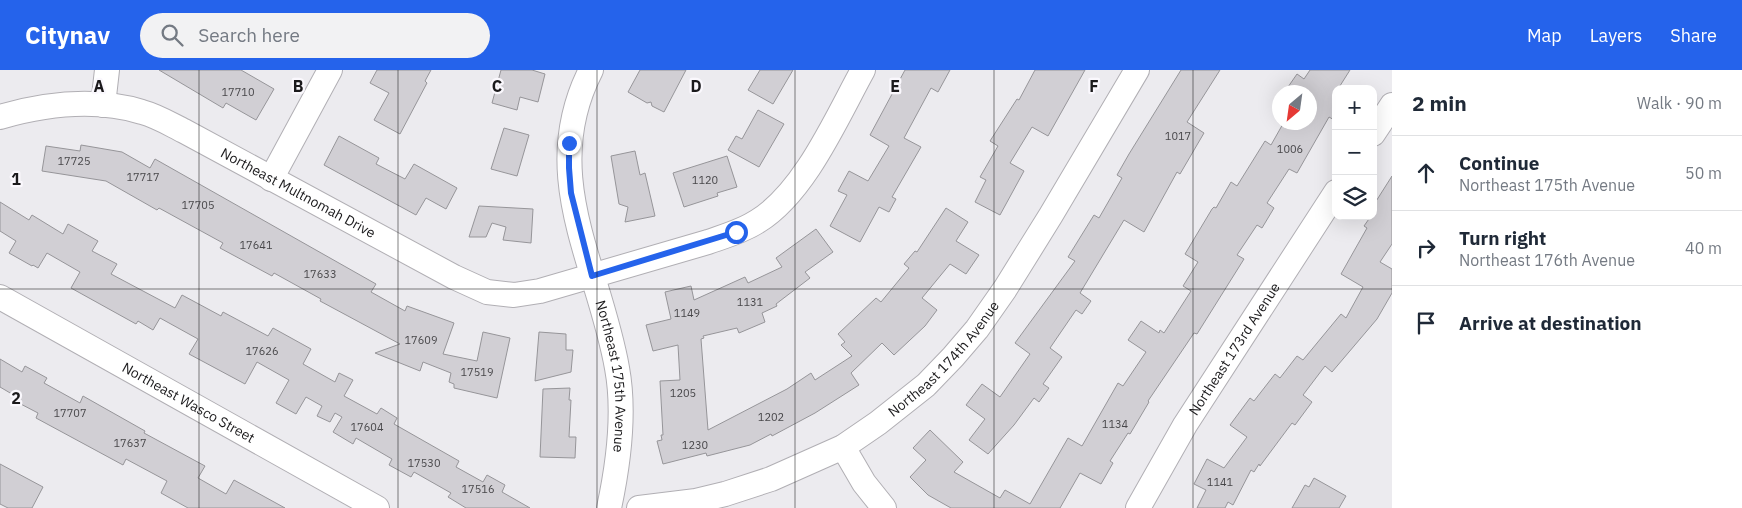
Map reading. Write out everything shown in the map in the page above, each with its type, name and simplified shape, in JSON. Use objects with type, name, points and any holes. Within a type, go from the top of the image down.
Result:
[{"type":"street","points":[[103,105],[107,70]]},
{"type":"street","points":[[270,179],[330,70]]},
{"type":"street","name":"Northeast 175th Avenue","points":[[591,70],[580,94],[573,119],[569,143],[569,168],[576,218],[612,343],[619,386],[619,431],[615,480],[609,508]]},
{"type":"street","points":[[592,276],[708,242],[759,221],[783,201],[797,184],[813,160],[863,70]]},
{"type":"street","name":"Northeast 174th Avenue","points":[[639,508],[696,501],[771,479],[842,447],[884,419],[926,385],[977,329],[1005,289],[1136,70]]},
{"type":"street","name":"Northeast Multnomah Drive","points":[[0,117],[46,106],[103,105],[141,111],[454,277],[487,292],[514,295],[540,291],[592,276]]},
{"type":"street","points":[[1376,130],[1392,105]]},
{"type":"street","name":"Northeast 173rd Avenue","points":[[1138,508],[1185,425],[1332,198]]},
{"type":"street","name":"Northeast Wasco Street","points":[[0,298],[377,508]]},
{"type":"street","points":[[842,447],[864,483],[884,508]]},
{"type":"building","points":[[159,70],[241,70],[274,89],[256,120],[226,103],[223,108]]},
{"type":"building","points":[[377,70],[431,70],[425,81],[427,83],[400,134],[374,120],[389,93],[370,83]]},
{"type":"building","points":[[501,70],[532,70],[545,74],[538,102],[520,97],[517,110],[492,103]]},
{"type":"building","points":[[640,70],[686,70],[664,112],[652,106],[651,102],[647,103],[628,92]]},
{"type":"building","points":[[760,70],[793,70],[773,104],[748,90]]},
{"type":"building","points":[[905,70],[950,70],[938,92],[931,88],[904,138],[921,147],[892,197],[896,199],[889,212],[879,207],[860,242],[830,226],[847,195],[838,191],[849,171],[868,181],[889,146],[870,135]]},
{"type":"building","points":[[1035,70],[1085,70],[1048,136],[1032,127],[1010,163],[1024,171],[1000,215],[975,202],[986,180],[980,177],[998,146],[990,141],[1017,99],[1019,100]]},
{"type":"building","points":[[1181,70],[1220,70],[1187,122],[1204,133],[1180,174],[1177,172],[1144,232],[1124,220],[1080,293],[1091,301],[1082,314],[1076,310],[1050,348],[1062,357],[1043,384],[1049,388],[1039,402],[1034,398],[1014,425],[988,454],[969,440],[985,419],[966,405],[982,384],[1000,397],[1030,354],[1015,343],[1075,261],[1068,257],[1094,215],[1099,218],[1122,178],[1117,175]]},
{"type":"building","points":[[1310,70],[1350,70],[1341,85],[1332,85],[1332,119],[1329,117],[1297,173],[1289,169],[1267,203],[1274,208],[1262,228],[1257,225],[1237,255],[1244,259],[1197,334],[1194,333],[1148,401],[1130,434],[1128,433],[1110,461],[1113,463],[1101,484],[1080,473],[1060,508],[951,508],[928,495],[910,477],[926,460],[913,448],[930,430],[963,462],[954,472],[1000,498],[1005,490],[1030,504],[1068,438],[1082,446],[1118,383],[1123,386],[1146,352],[1128,340],[1141,321],[1159,333],[1160,330],[1164,333],[1191,291],[1183,286],[1198,262],[1185,254],[1231,182],[1237,186],[1265,141],[1271,145],[1279,130],[1317,130],[1317,85],[1289,85],[1297,74],[1304,79]]},
{"type":"building","points":[[758,110],[784,124],[759,167],[728,150],[736,136],[742,139]]},
{"type":"building","points":[[504,128],[529,135],[517,176],[491,169]]},
{"type":"building","points":[[339,136],[379,158],[376,164],[405,179],[414,164],[457,188],[446,209],[426,198],[416,215],[324,165]]},
{"type":"building","points":[[81,145],[122,152],[150,168],[155,159],[376,284],[371,292],[405,311],[407,306],[454,323],[443,354],[477,361],[483,332],[510,338],[497,398],[454,388],[454,384],[449,382],[451,373],[423,362],[420,371],[375,353],[400,344],[320,301],[321,299],[274,273],[272,276],[220,248],[223,243],[159,208],[157,210],[106,181],[42,171],[46,146],[80,151]]},
{"type":"building","points":[[635,151],[640,175],[645,173],[655,216],[625,222],[628,207],[619,204],[611,156]]},
{"type":"building","points":[[727,156],[737,187],[717,193],[718,196],[684,207],[673,173]]},
{"type":"building","points":[[1392,176],[1392,244],[1380,262],[1392,269],[1392,293],[1377,319],[1332,372],[1325,366],[1303,395],[1312,402],[1295,425],[1292,423],[1260,466],[1259,464],[1254,472],[1251,470],[1233,505],[1228,502],[1225,508],[1197,508],[1206,490],[1194,484],[1207,459],[1224,468],[1247,437],[1230,425],[1250,398],[1254,401],[1275,374],[1280,378],[1297,356],[1303,360],[1341,314],[1346,318],[1363,287],[1341,274],[1367,228],[1364,226],[1368,220],[1377,220],[1377,200]]},
{"type":"building","points":[[0,202],[29,220],[32,215],[63,234],[68,224],[98,241],[92,251],[117,264],[111,274],[175,308],[182,295],[221,316],[223,312],[268,336],[273,328],[311,349],[303,364],[335,382],[339,373],[353,380],[344,396],[377,414],[381,408],[397,418],[394,424],[459,461],[456,467],[483,482],[487,475],[505,485],[502,492],[530,508],[466,508],[448,497],[451,493],[414,472],[411,477],[389,465],[392,459],[356,438],[353,444],[333,432],[342,417],[335,413],[330,422],[317,416],[322,406],[306,397],[296,414],[276,403],[289,380],[257,362],[245,384],[189,354],[198,339],[160,318],[153,330],[138,321],[136,324],[71,288],[80,272],[47,253],[38,268],[9,253],[16,241],[0,231]]},
{"type":"building","points":[[479,206],[533,209],[531,243],[503,240],[506,227],[492,223],[486,237],[469,237]]},
{"type":"building","points":[[946,208],[968,222],[956,241],[979,255],[966,274],[950,264],[922,298],[937,310],[925,326],[894,355],[882,343],[851,373],[859,385],[815,413],[772,436],[771,434],[750,445],[707,456],[706,453],[663,464],[657,441],[662,440],[661,435],[663,435],[660,381],[680,380],[678,345],[653,351],[646,325],[671,319],[665,292],[691,286],[694,300],[745,277],[748,283],[782,267],[776,258],[816,229],[833,252],[805,272],[810,278],[776,304],[777,306],[762,313],[765,322],[739,333],[737,328],[703,336],[704,338],[701,339],[708,430],[787,389],[811,373],[815,380],[852,356],[841,345],[845,342],[838,334],[876,298],[881,302],[909,268],[904,264],[915,251],[917,252]]},
{"type":"building","points":[[539,332],[566,334],[566,350],[573,350],[571,372],[535,381]]},
{"type":"building","points":[[0,359],[22,372],[25,366],[47,378],[44,383],[80,403],[83,396],[145,431],[144,433],[205,466],[198,478],[226,494],[234,480],[285,508],[188,508],[161,493],[167,481],[126,459],[123,465],[36,418],[38,413],[15,401],[17,397],[0,387]]},
{"type":"building","points":[[570,388],[569,437],[576,437],[575,458],[540,457],[543,389]]},
{"type":"building","points":[[0,464],[43,487],[32,508],[8,508],[0,504]]},
{"type":"building","points":[[1314,478],[1346,496],[1339,508],[1292,508],[1305,485],[1309,487]]},
{"type":"route","points":[[569,143],[571,193],[592,276],[736,232]]}]
